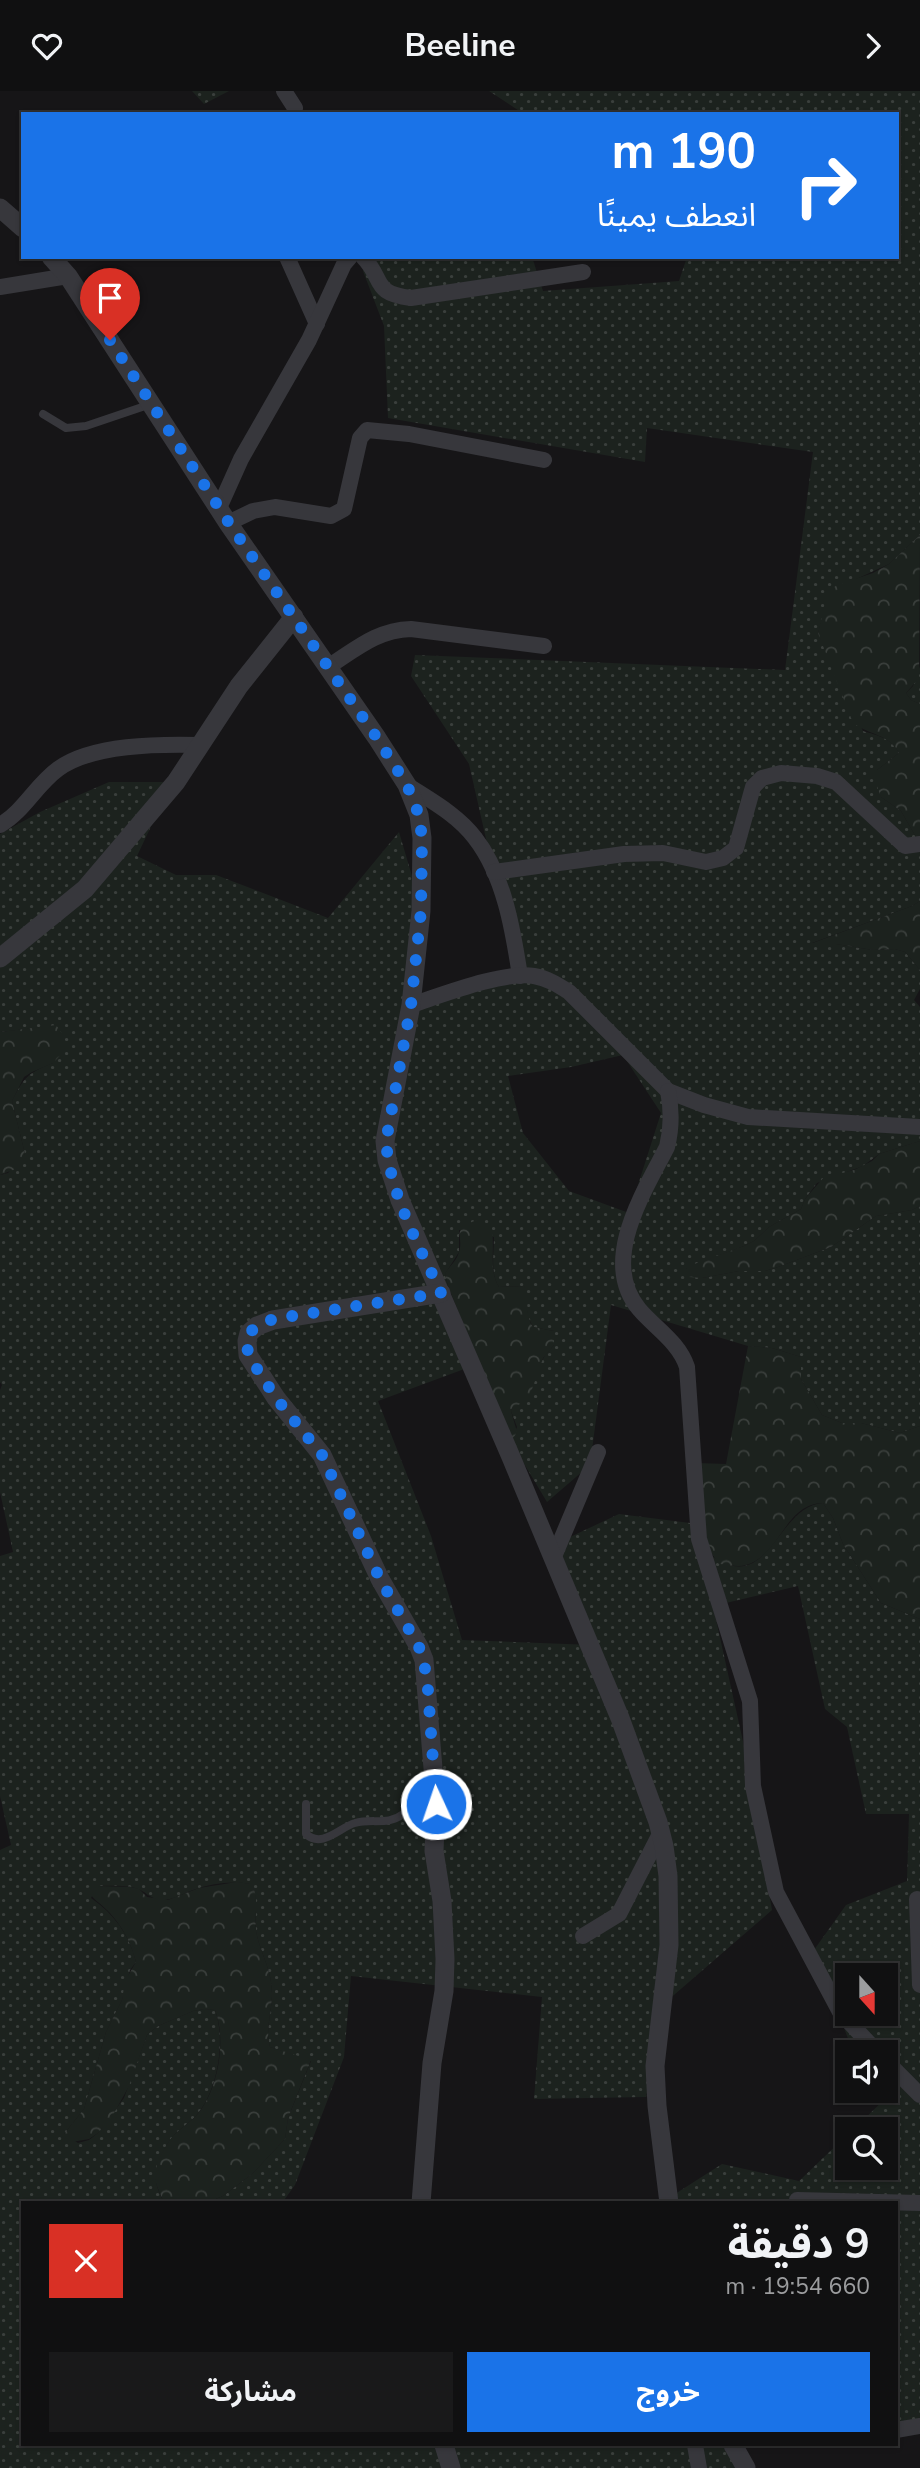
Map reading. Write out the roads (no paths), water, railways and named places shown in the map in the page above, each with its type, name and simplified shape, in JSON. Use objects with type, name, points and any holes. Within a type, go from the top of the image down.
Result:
[{"type":"street","points":[[284,91],[295,107],[294,112]]},
{"type":"street","points":[[0,208],[21,226]]},
{"type":"street","points":[[53,259],[68,276],[224,516],[407,785],[419,815],[422,838],[421,911],[411,1005],[388,1120],[387,1160],[400,1200],[625,1730],[661,1832],[668,1876],[669,1945],[656,2066],[657,2106],[669,2201]]},
{"type":"street","points":[[288,259],[317,324]]},
{"type":"street","points":[[364,259],[380,286],[392,296],[411,298],[583,272]]},
{"type":"street","points":[[224,516],[242,459],[317,324],[346,260]]},
{"type":"street","points":[[0,287],[68,276]]},
{"type":"street","points":[[224,516],[275,506],[331,516],[338,514],[344,509],[360,438],[367,431],[409,434],[544,460]]},
{"type":"street","points":[[0,958],[85,889],[176,782],[239,686],[294,617]]},
{"type":"street","points":[[328,667],[391,629],[411,629],[544,646]]},
{"type":"street","points":[[0,825],[13,817],[58,769],[85,756],[155,745],[200,745]]},
{"type":"street","points":[[494,872],[624,854],[663,853],[706,862],[723,858],[736,848],[753,787],[762,778],[781,773],[817,776],[836,782],[905,846],[920,844]]},
{"type":"street","points":[[407,785],[457,819],[475,838],[494,872],[515,945],[520,976]]},
{"type":"street","points":[[411,1005],[520,976],[535,976],[554,982],[569,992],[668,1091],[704,1105],[748,1117],[920,1127]]},
{"type":"street","points":[[668,1091],[672,1117],[670,1136],[630,1224],[624,1255],[626,1282],[629,1294],[639,1308],[680,1350],[687,1367],[699,1539],[750,1701],[753,1786],[776,1892],[840,2012],[866,2040]]},
{"type":"street","points":[[421,2201],[432,2063],[444,1991],[445,1959],[442,1901],[434,1851],[434,1780],[427,1676],[419,1647],[380,1579],[322,1455],[259,1375],[247,1348],[249,1333],[273,1319],[441,1293]]},
{"type":"street","points":[[553,1559],[598,1452]]},
{"type":"street","points":[[583,1936],[619,1914],[661,1832]]},
{"type":"street","points":[[917,1899],[920,1985]]},
{"type":"street","points":[[898,2072],[920,2095]]},
{"type":"street","points":[[797,2200],[838,2201]]},
{"type":"street","points":[[898,2202],[920,2203]]},
{"type":"street","points":[[898,2430],[920,2426]]},
{"type":"street","points":[[444,2446],[451,2468]]},
{"type":"street","points":[[695,2446],[699,2468]]},
{"type":"street","points":[[734,2446],[746,2468]]},
{"type":"lane","points":[[43,414],[65,428],[86,426],[151,404]]},
{"type":"lane","points":[[306,1804],[306,1834],[315,1839],[326,1838],[355,1823],[377,1823],[396,1819],[409,1809],[434,1780]]}]
